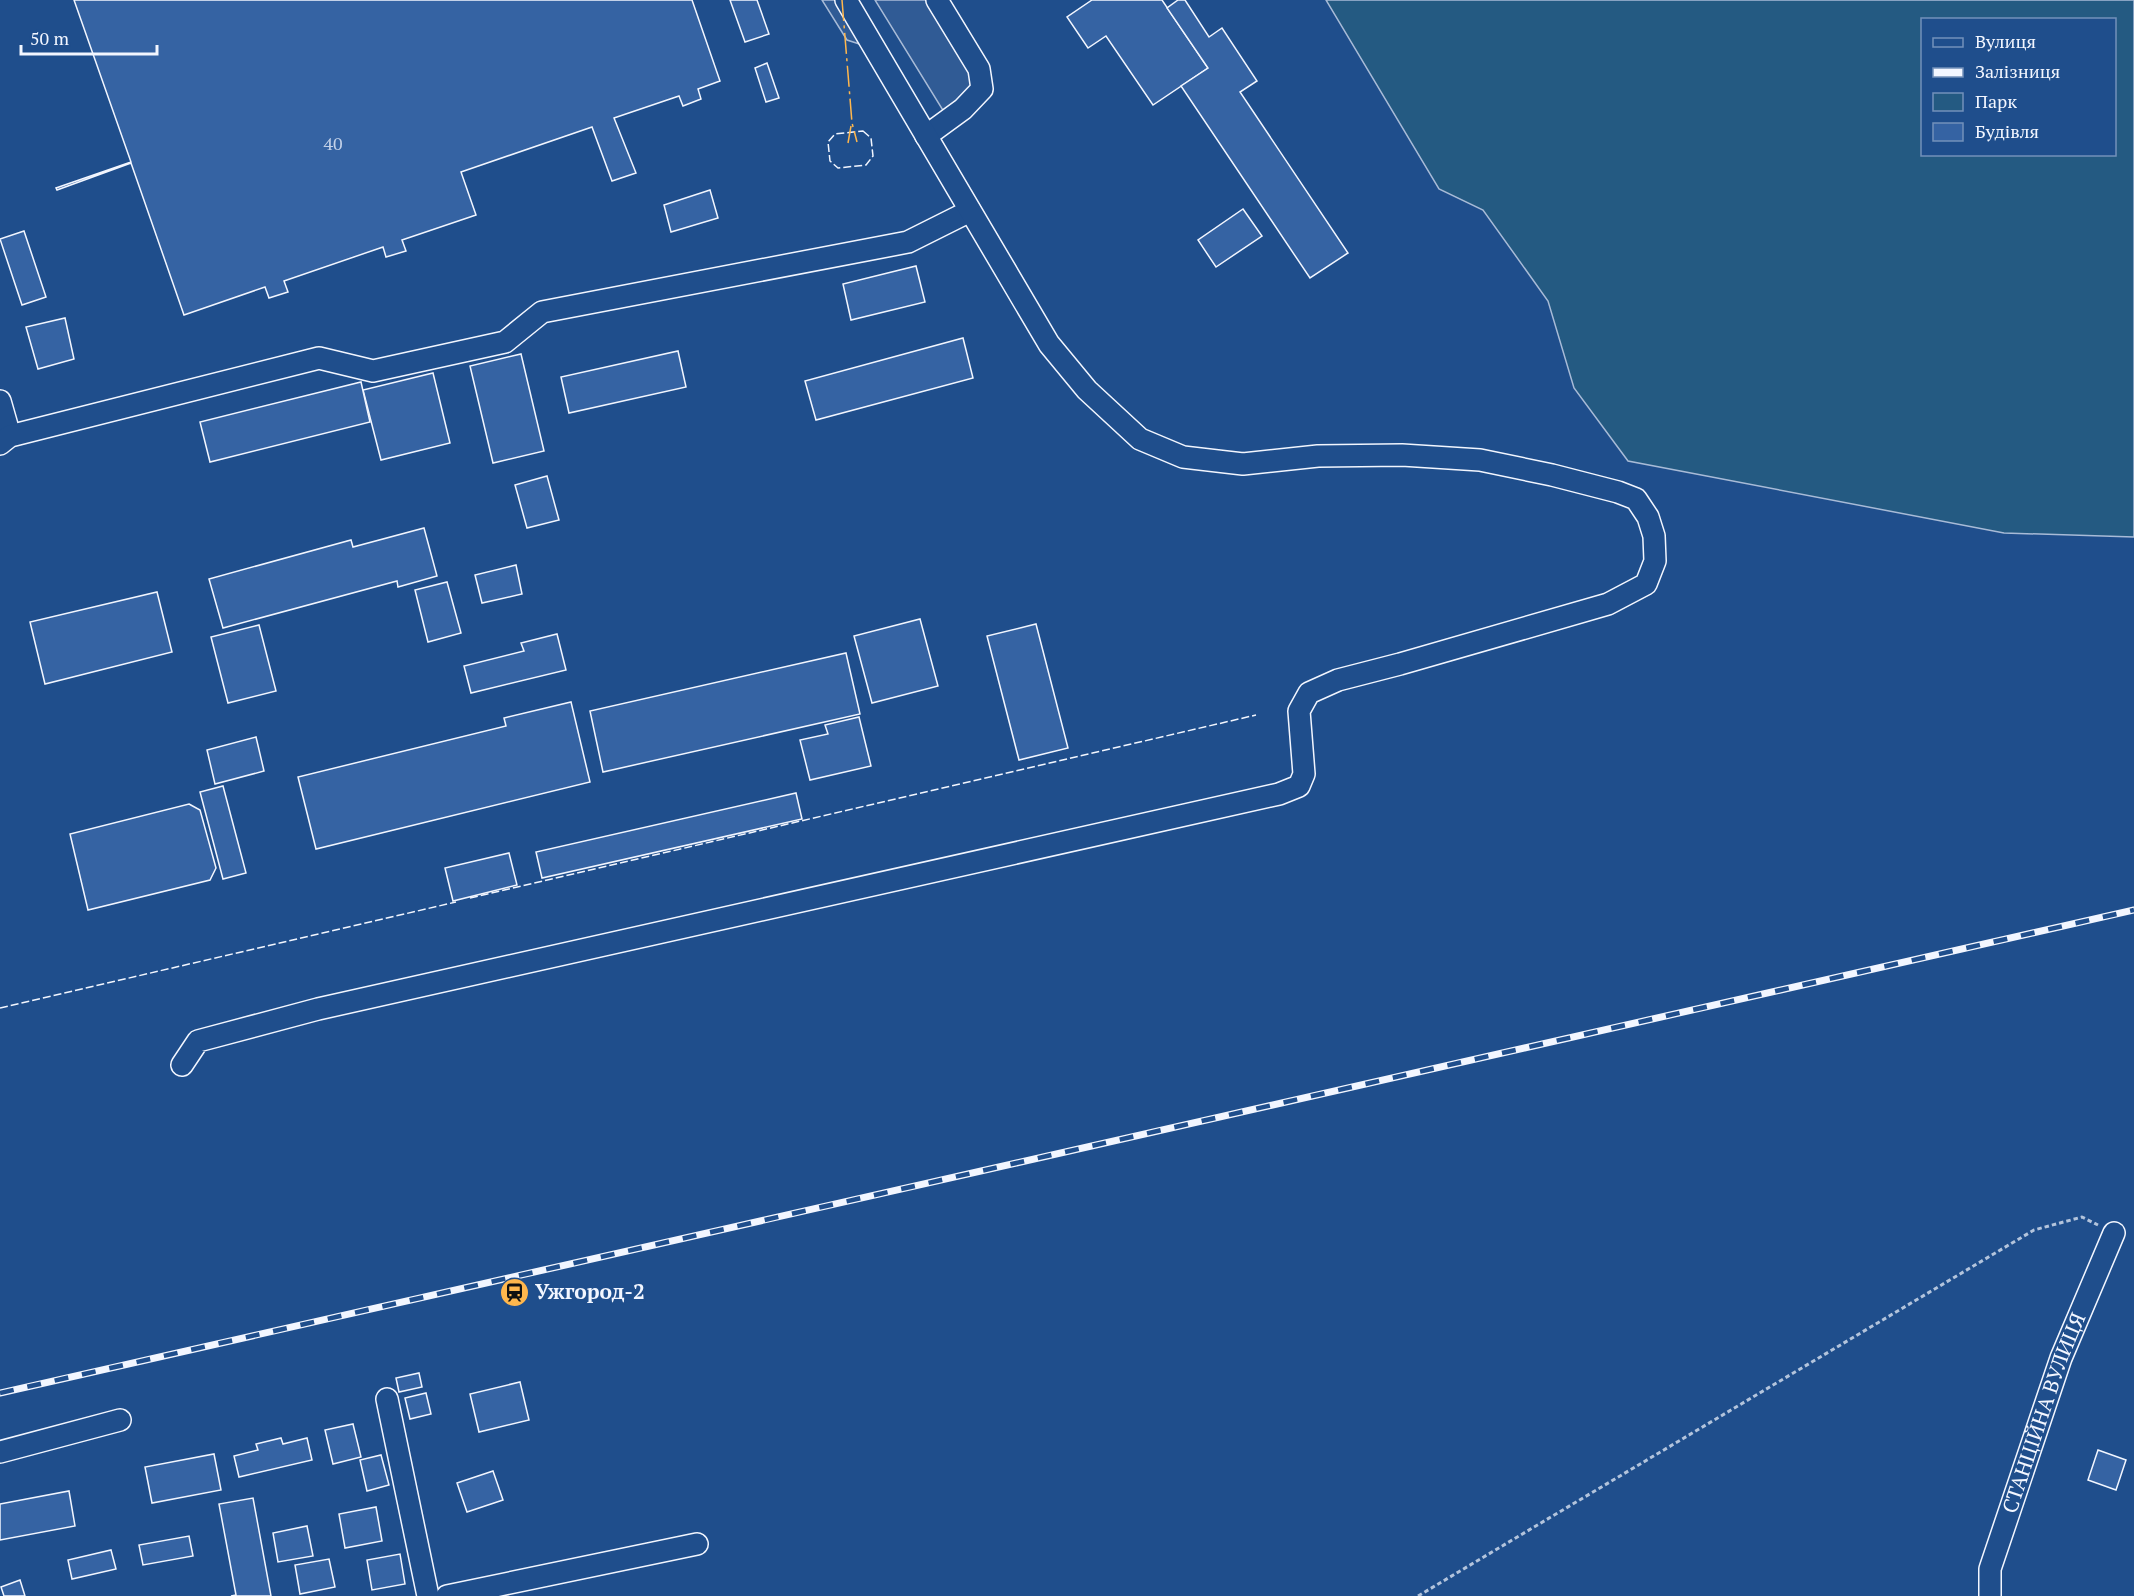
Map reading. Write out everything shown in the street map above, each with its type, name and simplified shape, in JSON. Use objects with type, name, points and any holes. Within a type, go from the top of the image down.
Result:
[{"type":"street","points":[[182,1065],[198,1041],[318,1009],[1279,794],[1299,786],[1304,774],[1299,711],[1310,693],[1338,680],[1608,604],[1646,584],[1655,561],[1654,536],[1648,517],[1636,499],[1618,492],[1480,460],[1402,455],[1318,456],[1243,464],[1183,457],[1140,439],[1087,390],[1049,344],[846,0]]},
{"type":"street","points":[[926,136],[963,109],[982,89],[979,69],[938,0]]},
{"type":"street","points":[[0,401],[5,440],[319,358],[373,370],[505,342],[542,312],[908,242],[970,211]]},
{"type":"street","name":"СТАНЦІЙНА ВУЛИЦЯ","points":[[1990,1596],[1990,1569],[2061,1358],[2114,1233]]},
{"type":"street","points":[[387,1399],[428,1596]]},
{"type":"street","points":[[0,1452],[120,1420]]},
{"type":"street","points":[[447,1596],[697,1544]]},
{"type":"path","points":[[1418,1596],[2034,1230],[2082,1217],[2114,1233]]},
{"type":"green space","points":[[1326,0],[2134,0],[2134,537],[2004,533],[1628,461],[1574,388],[1548,301],[1483,210],[1439,189]]},
{"type":"shaded area","points":[[822,0],[846,0],[875,49],[847,40]]},
{"type":"shaded area","points":[[875,0],[932,0],[982,89],[944,112]]},
{"type":"building","points":[[74,0],[692,0],[720,81],[698,89],[701,99],[683,106],[679,96],[614,118],[636,173],[612,181],[592,127],[461,172],[476,215],[402,240],[406,251],[386,257],[383,247],[284,281],[288,292],[269,298],[265,287],[184,315],[131,163],[57,190],[56,188],[131,162]]},
{"type":"building","points":[[730,0],[757,0],[769,34],[745,42]]},
{"type":"building","points":[[1092,0],[1162,0],[1208,68],[1153,105],[1106,36],[1088,48],[1067,17]]},
{"type":"building","points":[[1178,0],[1185,0],[1209,37],[1222,28],[1257,81],[1240,92],[1348,253],[1310,278],[1181,86],[1208,68],[1167,8]]},
{"type":"building","points":[[767,63],[779,98],[766,102],[755,68]]},
{"type":"building","points":[[710,190],[718,218],[671,232],[664,205]]},
{"type":"building","points":[[1243,209],[1262,236],[1216,267],[1198,240]]},
{"type":"building","points":[[24,231],[46,297],[22,305],[0,239]]},
{"type":"building","points":[[916,266],[925,302],[851,320],[843,284]]},
{"type":"building","points":[[65,318],[74,359],[38,369],[26,327]]},
{"type":"building","points":[[963,338],[973,378],[816,420],[805,381]]},
{"type":"building","points":[[678,351],[686,387],[569,413],[561,377]]},
{"type":"building","points":[[521,354],[544,451],[493,463],[470,366]]},
{"type":"building","points":[[433,373],[450,443],[381,460],[363,390]]},
{"type":"building","points":[[361,382],[370,422],[210,462],[200,422]]},
{"type":"building","points":[[547,476],[559,520],[527,528],[515,485]]},
{"type":"building","points":[[424,528],[437,576],[398,587],[397,581],[223,628],[209,579],[351,540],[353,547]]},
{"type":"building","points":[[516,565],[522,594],[482,603],[475,575]]},
{"type":"building","points":[[447,582],[461,633],[428,642],[415,590]]},
{"type":"building","points":[[157,592],[172,652],[45,684],[30,622]]},
{"type":"building","points":[[920,619],[938,686],[872,703],[854,636]]},
{"type":"building","points":[[1036,624],[1068,748],[1019,760],[987,636]]},
{"type":"building","points":[[259,625],[276,691],[228,703],[211,637]]},
{"type":"building","points":[[557,634],[566,670],[471,693],[464,666],[524,651],[521,643]]},
{"type":"building","points":[[846,653],[860,714],[603,772],[590,711]]},
{"type":"building","points":[[571,702],[590,782],[316,849],[298,777],[506,726],[504,718]]},
{"type":"building","points":[[859,717],[871,766],[810,780],[800,740],[828,734],[825,725]]},
{"type":"building","points":[[256,737],[264,771],[215,784],[207,750]]},
{"type":"building","points":[[223,786],[246,873],[223,879],[200,792]]},
{"type":"building","points":[[796,793],[802,819],[542,878],[536,852]]},
{"type":"building","points":[[189,804],[200,810],[216,868],[210,880],[88,910],[70,834]]},
{"type":"building","points":[[509,853],[517,885],[453,901],[445,868]]},
{"type":"building","points":[[419,1373],[422,1387],[399,1392],[396,1378]]},
{"type":"building","points":[[520,1382],[529,1420],[479,1432],[470,1394]]},
{"type":"building","points":[[426,1393],[431,1414],[410,1419],[405,1398]]},
{"type":"building","points":[[353,1424],[361,1457],[333,1464],[325,1430]]},
{"type":"building","points":[[281,1438],[283,1444],[307,1438],[312,1460],[239,1477],[234,1456],[258,1450],[256,1444]]},
{"type":"building","points":[[2098,1450],[2126,1460],[2116,1490],[2088,1480]]},
{"type":"building","points":[[214,1454],[221,1490],[152,1503],[145,1467]]},
{"type":"building","points":[[381,1455],[389,1485],[367,1491],[360,1460]]},
{"type":"building","points":[[493,1471],[503,1500],[467,1512],[457,1483]]},
{"type":"building","points":[[69,1491],[75,1526],[0,1540],[0,1504]]},
{"type":"building","points":[[253,1498],[271,1596],[231,1596],[236,1595],[219,1504]]},
{"type":"building","points":[[376,1507],[382,1541],[345,1548],[339,1514]]},
{"type":"building","points":[[307,1526],[313,1556],[278,1562],[273,1533]]},
{"type":"building","points":[[189,1536],[193,1556],[143,1565],[139,1545]]},
{"type":"building","points":[[111,1550],[116,1569],[72,1579],[68,1560]]},
{"type":"building","points":[[400,1554],[405,1584],[372,1590],[367,1560]]},
{"type":"building","points":[[329,1559],[335,1587],[300,1594],[295,1565]]},
{"type":"building","points":[[20,1580],[25,1596],[4,1596],[1,1587]]},
{"type":"railway","points":[[0,1393],[2134,910]]},
{"type":"fence","points":[[863,131],[871,138],[873,156],[866,165],[838,168],[830,161],[828,142],[835,134],[863,131]]},
{"type":"fence","points":[[470,898],[1256,715]]},
{"type":"fence","points":[[0,1008],[456,902]]},
{"type":"power","points":[[842,0],[852,123],[857,142]]},
{"type":"power","points":[[848,143],[851,126]]},
{"type":"place","name":"Ужгород-2","points":[[514,1292]]}]
